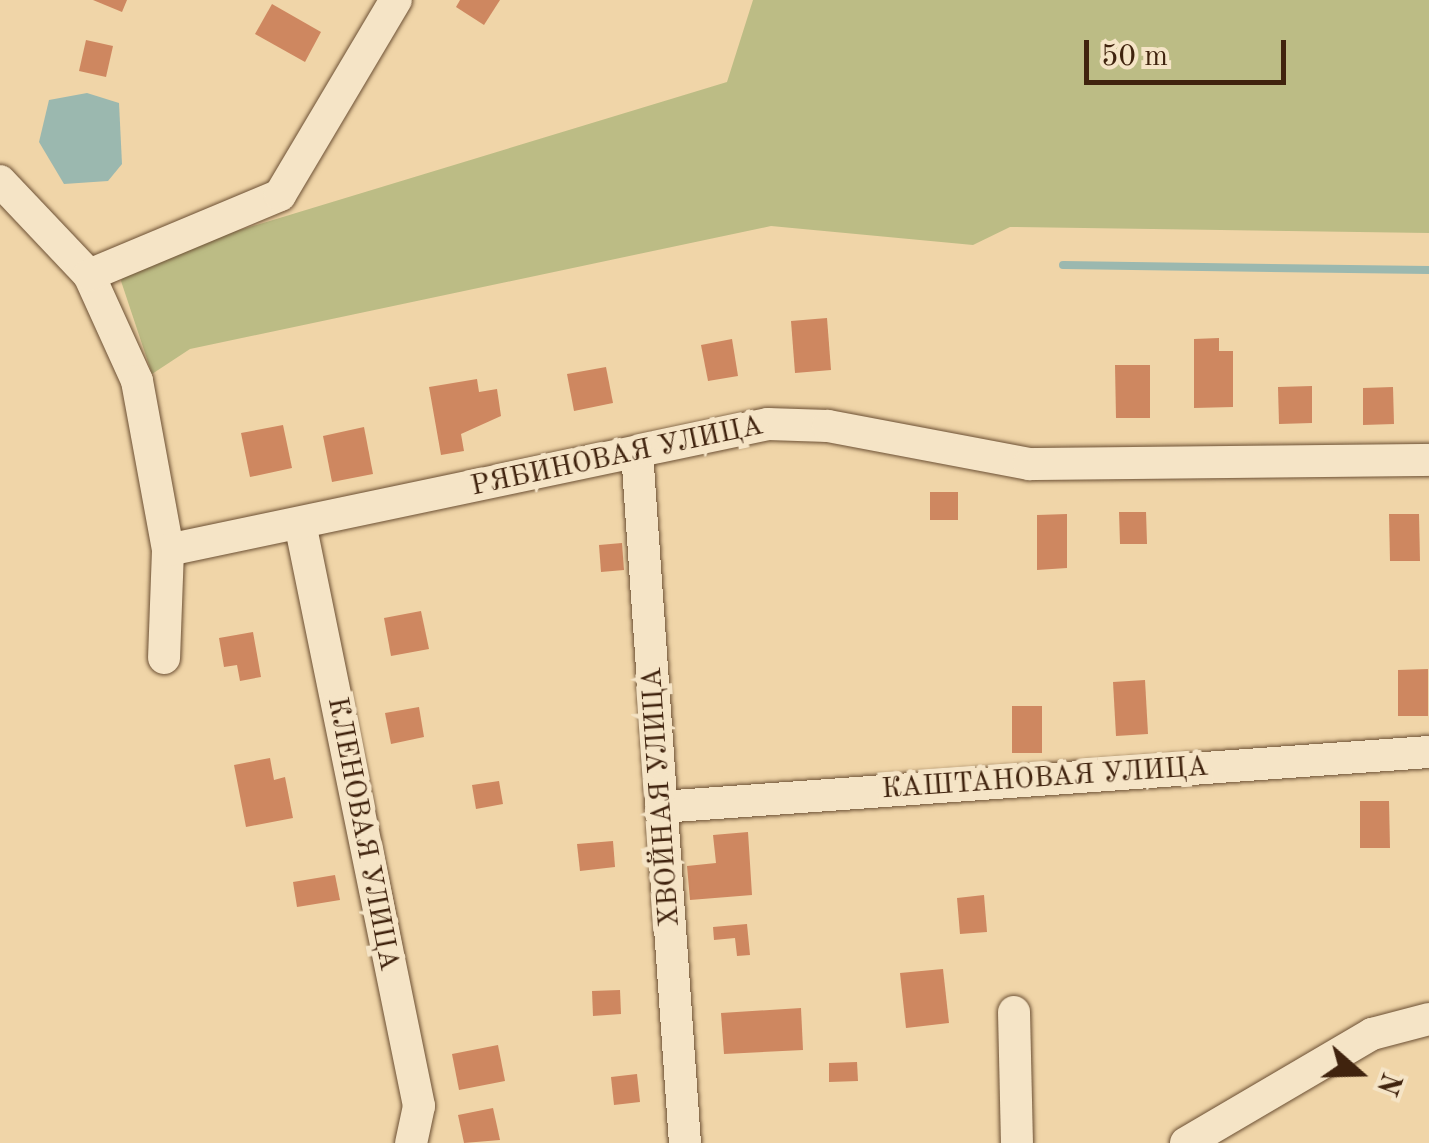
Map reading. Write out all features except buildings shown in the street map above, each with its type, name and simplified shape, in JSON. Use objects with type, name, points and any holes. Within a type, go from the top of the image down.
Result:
[{"type":"street","points":[[89,275],[280,194],[396,0]]},
{"type":"street","points":[[0,181],[89,275],[137,381],[168,550],[164,658]]},
{"type":"street","name":"РЯБИНОВАЯ УЛИЦА","points":[[168,550],[768,424],[828,426],[1029,464],[1429,460]]},
{"type":"street","name":"ХВОЙНАЯ УЛИЦА","points":[[637,452],[685,1143]]},
{"type":"street","name":"КЛЕНОВАЯ УЛИЦА","points":[[300,523],[419,1106],[410,1143]]},
{"type":"street","name":"КАШТАНОВАЯ УЛИЦА","points":[[661,807],[1429,752]]},
{"type":"street","points":[[1014,1012],[1016,1143]]},
{"type":"street","points":[[1186,1143],[1372,1034],[1429,1019]]},
{"type":"green space","points":[[753,0],[1429,0],[1429,233],[1010,227],[973,245],[771,226],[190,349],[152,374],[121,281],[128,264],[727,82]]},
{"type":"water","points":[[87,93],[119,103],[122,164],[108,181],[64,184],[39,142],[49,100]]},
{"type":"waterway","points":[[1063,265],[1429,270]]}]
